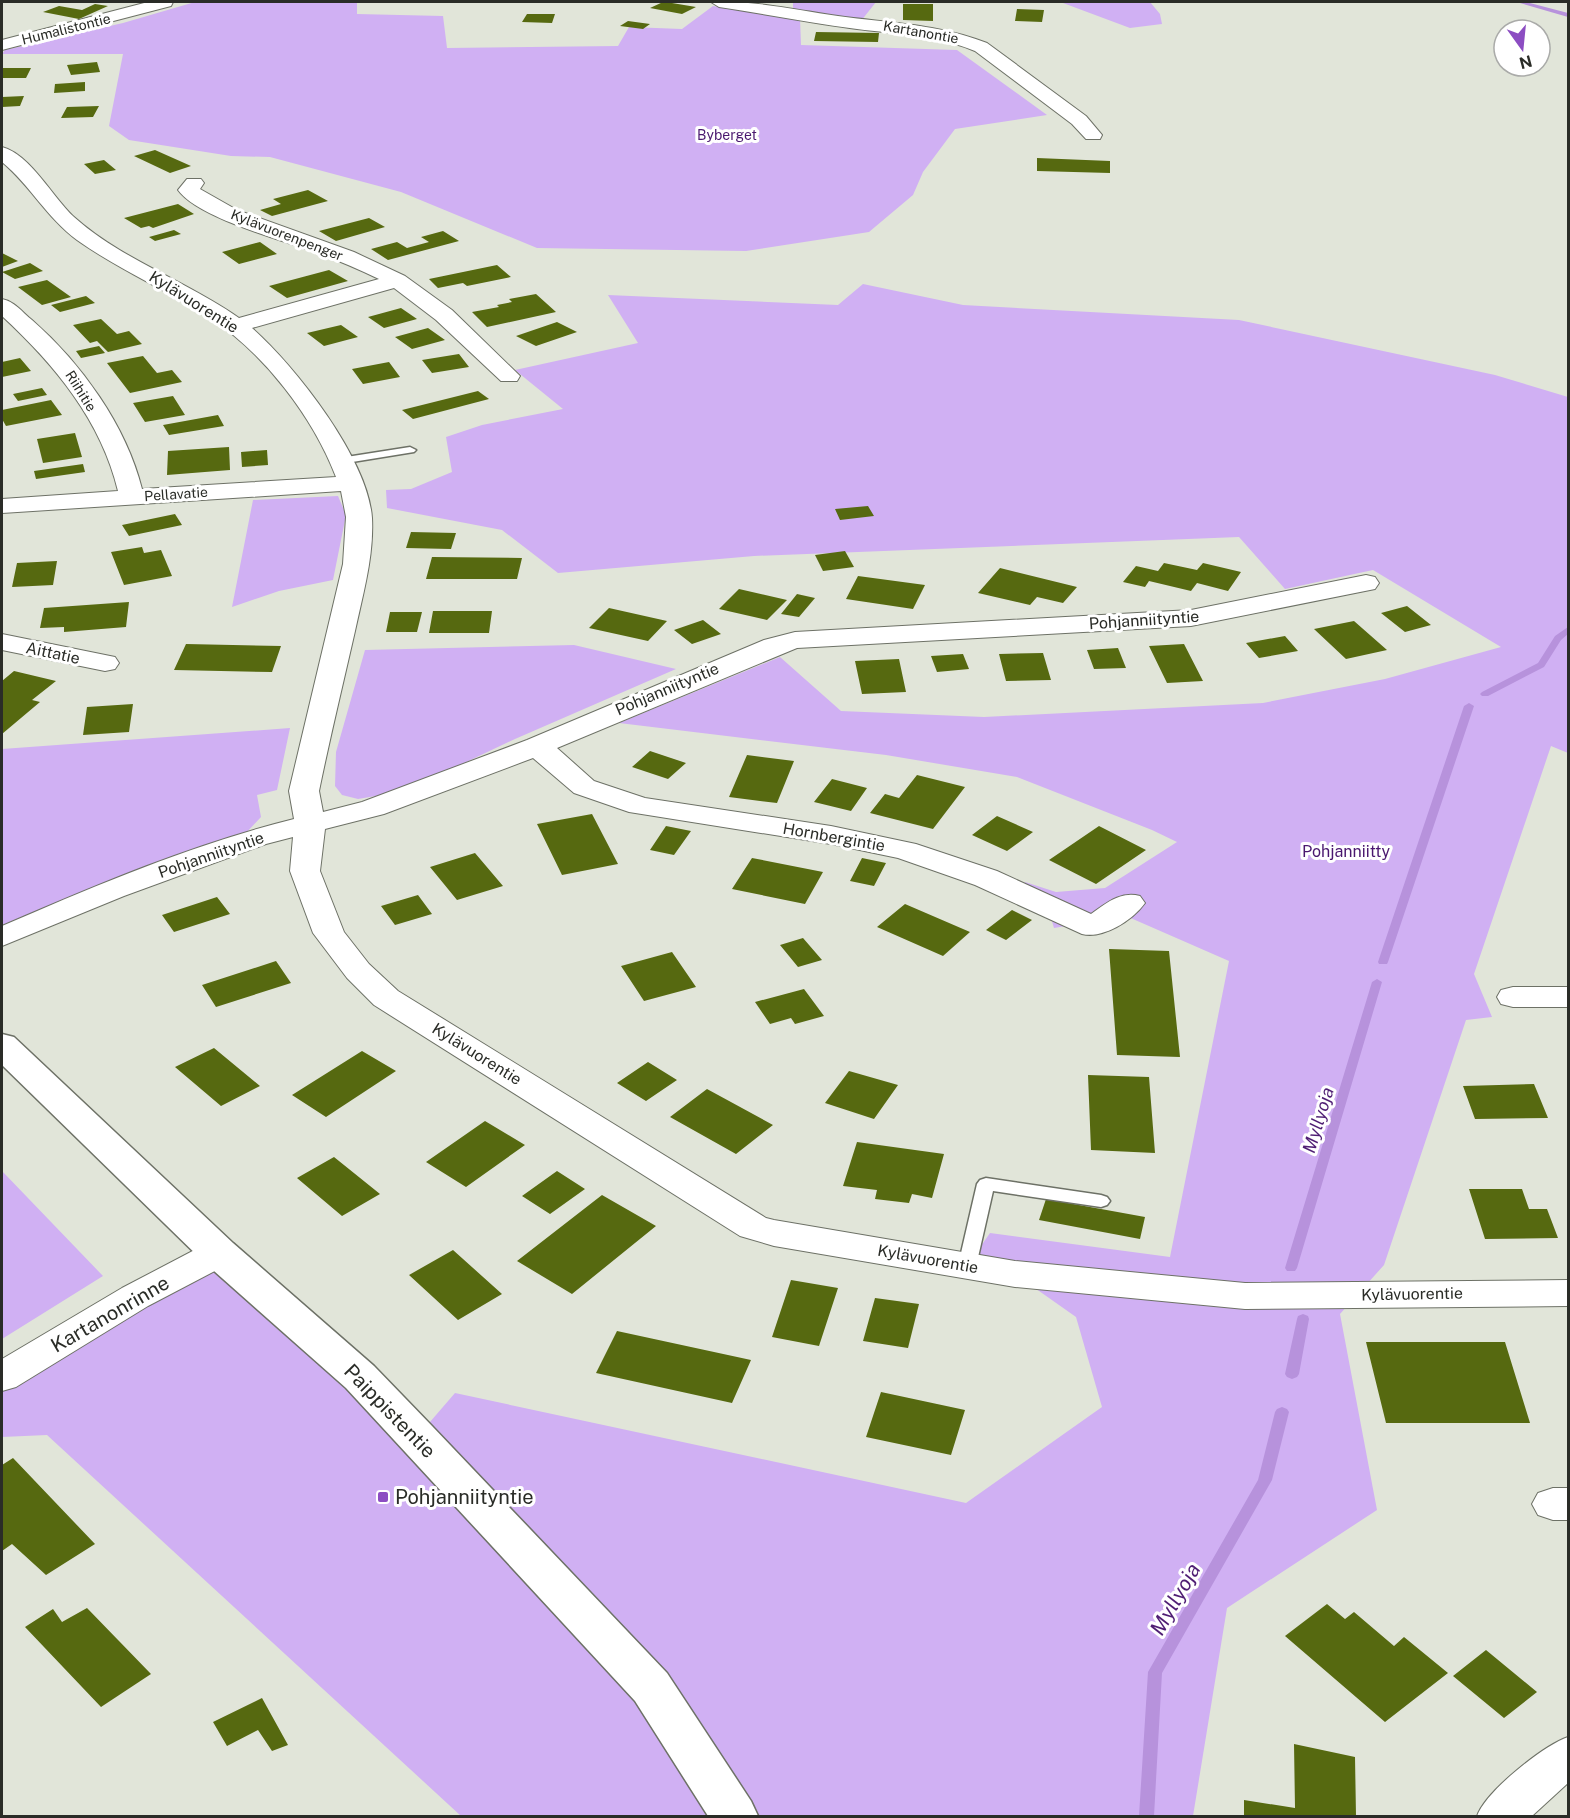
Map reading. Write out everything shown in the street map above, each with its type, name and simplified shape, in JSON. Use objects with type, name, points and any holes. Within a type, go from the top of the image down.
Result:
[{"type":"street","name":"Humalistontie","points":[[2,45],[165,2]]},
{"type":"street","name":"Kartanontie","points":[[719,2],[860,24],[931,31],[964,39],[981,47],[1079,120],[1093,135]]},
{"type":"street","name":"Kylävuorentie","points":[[2,153],[25,172],[54,210],[73,228],[236,326],[282,371],[311,410],[345,472],[359,515],[352,584],[304,791],[310,824],[304,871],[329,933],[358,971],[386,998],[753,1227],[774,1233],[1015,1274],[1245,1296],[1569,1293]]},
{"type":"street","name":"Kylävuorenpenger","points":[[194,183],[188,190],[218,208],[368,266],[397,281],[435,305],[509,376]]},
{"type":"street","points":[[236,326],[397,281]]},
{"type":"street","name":"Riihitie","points":[[2,305],[64,364],[105,431],[123,468],[132,497]]},
{"type":"street","name":"Pellavatie","points":[[2,506],[132,497],[345,472]]},
{"type":"street","name":"Pohjanniityntie","points":[[2,937],[113,890],[233,846],[373,808],[537,746],[749,654],[795,640],[1191,618],[1365,583]]},
{"type":"street","name":"Aittatie","points":[[2,642],[105,663]]},
{"type":"street","name":"Hornbergintie","points":[[537,746],[584,787],[640,806],[831,835],[905,850],[986,878],[1093,927],[1129,903]]},
{"type":"street","points":[[1513,997],[1569,997]]},
{"type":"street","name":"Paippistentie","points":[[2,1045],[219,1253],[360,1377],[651,1687],[734,1816]]},
{"type":"street","name":"Kartanonrinne","points":[[2,1377],[135,1297],[219,1253]]},
{"type":"street","points":[[1500,1816],[1569,1756]]},
{"type":"lane","points":[[345,472],[411,450]]},
{"type":"lane","points":[[968,1266],[986,1184],[1101,1201]]},
{"type":"green space","name":"Byberget","points":[[195,2],[357,2],[357,14],[443,16],[447,48],[618,46],[629,27],[682,29],[713,6],[800,18],[801,45],[957,50],[1047,115],[955,129],[923,172],[913,195],[869,232],[746,251],[537,248],[401,192],[270,157],[231,156],[129,140],[109,126],[123,54],[2,54],[5,50],[123,23]]},
{"type":"green space","points":[[793,2],[876,2],[861,21],[793,9]]},
{"type":"green space","points":[[1029,2],[1150,2],[1160,14],[1162,24],[1130,28],[1063,3]]},
{"type":"green space","name":"Pohjanniitty","points":[[863,284],[963,305],[1239,320],[1495,375],[1568,397],[1568,753],[1551,746],[1474,974],[1492,1017],[1466,1020],[1384,1265],[1340,1314],[1377,1510],[1227,1608],[1193,1816],[461,1816],[47,1435],[2,1437],[2,1377],[219,1253],[417,1437],[455,1393],[966,1503],[1102,1407],[1076,1317],[1015,1274],[967,1266],[990,1233],[1170,1257],[1229,961],[1126,916],[1054,928],[1051,918],[1027,906],[1025,882],[1056,892],[1105,888],[1177,842],[1017,777],[886,755],[619,723],[780,657],[841,711],[984,717],[1263,703],[1385,679],[1501,647],[1373,570],[1285,589],[1239,537],[754,556],[558,573],[502,530],[387,508],[386,490],[411,489],[452,472],[446,437],[482,425],[563,409],[515,370],[638,343],[608,295],[838,305]]},
{"type":"green space","points":[[338,496],[346,515],[333,580],[279,591],[232,607],[253,500]]},
{"type":"green space","points":[[574,645],[676,669],[515,739],[405,791],[358,799],[342,795],[335,786],[336,752],[365,650]]},
{"type":"green space","points":[[290,728],[277,790],[257,795],[261,817],[246,833],[205,845],[2,925],[2,749]]},
{"type":"green space","points":[[2,1171],[103,1276],[2,1339]]},
{"type":"building","points":[[663,2],[696,7],[682,14],[650,8]]},
{"type":"building","points":[[95,4],[108,6],[79,19],[43,12],[59,6],[82,10]]},
{"type":"building","points":[[903,4],[933,4],[933,21],[903,20]]},
{"type":"building","points":[[1017,9],[1044,10],[1042,22],[1015,21]]},
{"type":"building","points":[[527,14],[555,14],[552,23],[522,22]]},
{"type":"building","points":[[628,21],[650,24],[643,29],[620,26]]},
{"type":"building","points":[[816,32],[879,33],[878,42],[814,41]]},
{"type":"building","points":[[97,62],[100,72],[71,75],[67,65]]},
{"type":"building","points":[[2,68],[31,68],[26,78],[2,78]]},
{"type":"building","points":[[85,82],[85,91],[54,93],[55,84]]},
{"type":"building","points":[[24,96],[20,106],[2,107],[2,97]]},
{"type":"building","points":[[99,106],[93,117],[61,118],[67,107]]},
{"type":"building","points":[[155,150],[191,166],[170,173],[134,156]]},
{"type":"building","points":[[1037,158],[1110,161],[1110,173],[1037,171]]},
{"type":"building","points":[[104,160],[116,170],[95,174],[84,164]]},
{"type":"building","points":[[308,190],[328,201],[272,216],[260,210],[281,204],[273,199]]},
{"type":"building","points":[[178,204],[194,214],[153,228],[149,226],[141,228],[124,218]]},
{"type":"building","points":[[369,218],[385,227],[336,241],[319,231]]},
{"type":"building","points":[[174,230],[181,234],[155,241],[149,237]]},
{"type":"building","points":[[443,231],[459,241],[388,260],[371,249],[397,242],[407,248],[429,242],[421,237]]},
{"type":"building","points":[[260,242],[277,254],[239,264],[222,252]]},
{"type":"building","points":[[2,253],[18,261],[2,267]]},
{"type":"building","points":[[30,263],[43,271],[15,279],[2,272]]},
{"type":"building","points":[[497,265],[511,277],[467,286],[463,283],[438,288],[429,279]]},
{"type":"building","points":[[329,270],[348,281],[287,298],[269,286]]},
{"type":"building","points":[[47,280],[71,297],[42,305],[18,287]]},
{"type":"building","points":[[536,294],[556,312],[487,327],[472,312],[512,302],[509,299]]},
{"type":"building","points":[[86,296],[95,303],[60,312],[51,305]]},
{"type":"building","points":[[401,308],[417,319],[384,328],[368,317]]},
{"type":"building","points":[[101,319],[117,334],[129,331],[142,344],[108,352],[97,341],[90,343],[73,325]]},
{"type":"building","points":[[557,322],[577,332],[536,346],[516,336]]},
{"type":"building","points":[[341,325],[358,337],[324,346],[307,333]]},
{"type":"building","points":[[428,328],[445,340],[412,349],[395,337]]},
{"type":"building","points":[[99,346],[105,353],[81,358],[76,351]]},
{"type":"building","points":[[459,354],[469,367],[432,373],[422,360]]},
{"type":"building","points":[[143,356],[157,373],[172,370],[182,382],[130,393],[107,363]]},
{"type":"building","points":[[20,358],[31,371],[2,377],[2,362]]},
{"type":"building","points":[[389,362],[400,377],[363,384],[352,369]]},
{"type":"building","points":[[42,388],[47,395],[18,401],[13,394]]},
{"type":"building","points":[[478,391],[489,399],[413,419],[402,410]]},
{"type":"building","points":[[173,396],[185,415],[145,422],[133,403]]},
{"type":"building","points":[[51,400],[62,415],[6,426],[2,419],[2,410]]},
{"type":"building","points":[[218,415],[224,426],[169,435],[163,425]]},
{"type":"building","points":[[75,433],[82,457],[43,463],[37,439]]},
{"type":"building","points":[[229,447],[230,470],[167,475],[168,451]]},
{"type":"building","points":[[267,450],[268,465],[242,467],[241,452]]},
{"type":"building","points":[[83,464],[85,472],[36,479],[34,471]]},
{"type":"building","points":[[868,506],[874,516],[840,520],[835,509]]},
{"type":"building","points":[[175,514],[182,525],[129,536],[122,525]]},
{"type":"building","points":[[411,532],[456,533],[451,549],[406,548]]},
{"type":"building","points":[[142,547],[144,553],[161,550],[172,576],[124,585],[111,552]]},
{"type":"building","points":[[845,551],[854,567],[823,571],[815,555]]},
{"type":"building","points":[[432,557],[522,558],[517,579],[426,579]]},
{"type":"building","points":[[57,561],[53,585],[12,587],[17,563]]},
{"type":"building","points":[[1164,563],[1197,570],[1203,563],[1241,572],[1228,591],[1197,583],[1191,591],[1149,581],[1145,587],[1123,582],[1136,566],[1158,571]]},
{"type":"building","points":[[1000,568],[1077,587],[1063,603],[1037,597],[1030,605],[978,593]]},
{"type":"building","points":[[858,576],[925,585],[913,609],[846,599]]},
{"type":"building","points":[[739,589],[787,600],[767,620],[719,609]]},
{"type":"building","points":[[797,594],[815,598],[799,617],[781,614]]},
{"type":"building","points":[[129,602],[126,627],[64,632],[64,627],[40,628],[44,608]]},
{"type":"building","points":[[1407,606],[1431,625],[1405,632],[1381,613]]},
{"type":"building","points":[[609,608],[667,621],[648,641],[589,628]]},
{"type":"building","points":[[433,611],[492,611],[489,633],[429,633]]},
{"type":"building","points":[[390,612],[422,612],[417,632],[386,632]]},
{"type":"building","points":[[703,620],[721,634],[692,644],[674,630]]},
{"type":"building","points":[[1354,621],[1387,650],[1346,659],[1314,629]]},
{"type":"building","points":[[1285,636],[1298,651],[1259,658],[1246,643]]},
{"type":"building","points":[[186,644],[281,646],[272,672],[174,670]]},
{"type":"building","points":[[1184,644],[1203,681],[1167,683],[1149,646]]},
{"type":"building","points":[[1118,648],[1126,668],[1094,669],[1087,650]]},
{"type":"building","points":[[1043,653],[1051,680],[1006,681],[999,654]]},
{"type":"building","points":[[963,654],[969,669],[937,672],[931,656]]},
{"type":"building","points":[[899,659],[906,692],[862,694],[855,661]]},
{"type":"building","points":[[14,671],[56,681],[32,700],[40,702],[2,734],[2,681]]},
{"type":"building","points":[[133,704],[129,732],[83,735],[87,707]]},
{"type":"building","points":[[650,751],[686,763],[668,779],[632,767]]},
{"type":"building","points":[[747,755],[794,761],[777,803],[729,797]]},
{"type":"building","points":[[917,775],[965,787],[933,829],[870,813],[885,794],[899,798]]},
{"type":"building","points":[[832,779],[867,788],[851,811],[814,802]]},
{"type":"building","points":[[592,814],[618,864],[562,875],[537,824]]},
{"type":"building","points":[[997,816],[1033,832],[1007,851],[972,835]]},
{"type":"building","points":[[666,826],[691,831],[674,855],[650,850]]},
{"type":"building","points":[[1099,826],[1146,850],[1096,884],[1049,860]]},
{"type":"building","points":[[475,853],[503,886],[457,900],[430,867]]},
{"type":"building","points":[[752,858],[823,872],[805,904],[732,889]]},
{"type":"building","points":[[862,858],[886,863],[874,886],[850,881]]},
{"type":"building","points":[[418,895],[432,914],[395,925],[381,906]]},
{"type":"building","points":[[217,897],[230,914],[174,932],[162,915]]},
{"type":"building","points":[[905,904],[970,932],[943,956],[877,927]]},
{"type":"building","points":[[1012,910],[1032,920],[1006,940],[986,930]]},
{"type":"building","points":[[803,938],[822,960],[798,967],[780,945]]},
{"type":"building","points":[[1109,949],[1169,951],[1180,1057],[1117,1055]]},
{"type":"building","points":[[672,952],[696,987],[644,1001],[621,966]]},
{"type":"building","points":[[276,961],[291,983],[216,1007],[202,985]]},
{"type":"building","points":[[804,989],[824,1016],[795,1024],[791,1018],[770,1024],[755,1002]]},
{"type":"building","points":[[214,1048],[260,1086],[221,1106],[175,1067]]},
{"type":"building","points":[[362,1051],[396,1071],[326,1117],[292,1095]]},
{"type":"building","points":[[648,1062],[677,1080],[646,1101],[617,1083]]},
{"type":"building","points":[[849,1071],[898,1085],[874,1119],[825,1103]]},
{"type":"building","points":[[1088,1075],[1149,1077],[1155,1153],[1091,1150]]},
{"type":"building","points":[[1534,1084],[1548,1118],[1475,1119],[1463,1086]]},
{"type":"building","points":[[707,1089],[773,1125],[736,1154],[670,1117]]},
{"type":"building","points":[[485,1121],[525,1145],[466,1187],[426,1162]]},
{"type":"building","points":[[857,1142],[944,1154],[932,1198],[912,1194],[909,1203],[875,1199],[877,1190],[843,1186]]},
{"type":"building","points":[[334,1157],[380,1194],[342,1216],[297,1178]]},
{"type":"building","points":[[557,1171],[585,1189],[550,1214],[522,1196]]},
{"type":"building","points":[[1469,1189],[1522,1189],[1529,1209],[1547,1209],[1558,1238],[1485,1239]]},
{"type":"building","points":[[602,1195],[656,1226],[572,1294],[517,1261]]},
{"type":"building","points":[[1046,1199],[1145,1217],[1140,1239],[1039,1220]]},
{"type":"building","points":[[453,1250],[502,1294],[458,1320],[409,1275]]},
{"type":"building","points":[[791,1280],[838,1288],[819,1346],[772,1337]]},
{"type":"building","points":[[875,1298],[919,1304],[908,1348],[863,1341]]},
{"type":"building","points":[[617,1331],[751,1360],[732,1403],[596,1373]]},
{"type":"building","points":[[1366,1342],[1505,1342],[1530,1423],[1386,1423]]},
{"type":"building","points":[[881,1392],[965,1410],[951,1455],[866,1437]]},
{"type":"building","points":[[13,1458],[95,1544],[46,1575],[12,1544],[2,1551],[2,1465]]},
{"type":"building","points":[[1327,1604],[1345,1619],[1354,1612],[1394,1646],[1404,1637],[1448,1673],[1385,1722],[1285,1636]]},
{"type":"building","points":[[87,1608],[151,1674],[101,1707],[25,1627],[53,1609],[62,1622]]},
{"type":"building","points":[[1486,1650],[1537,1692],[1504,1718],[1453,1676]]},
{"type":"building","points":[[262,1698],[288,1745],[272,1751],[258,1730],[227,1746],[213,1722]]},
{"type":"building","points":[[1294,1744],[1355,1757],[1356,1816],[1244,1816],[1244,1800],[1295,1808]]},
{"type":"waterway","name":"Myllyoja","points":[[1522,2],[1568,15]]},
{"type":"waterway","name":"Myllyoja","points":[[1485,694],[1541,665],[1558,638],[1568,630]]},
{"type":"waterway","name":"Myllyoja","points":[[1383,962],[1469,706]]},
{"type":"waterway","name":"Myllyoja","points":[[1291,1268],[1377,982]]},
{"type":"waterway","name":"Myllyoja","points":[[1292,1374],[1303,1319]]},
{"type":"waterway","name":"Myllyoja","points":[[1146,1816],[1155,1672],[1265,1480],[1282,1412]]},
{"type":"place","name":"Pohjanniityntie","points":[[383,1497]]}]
